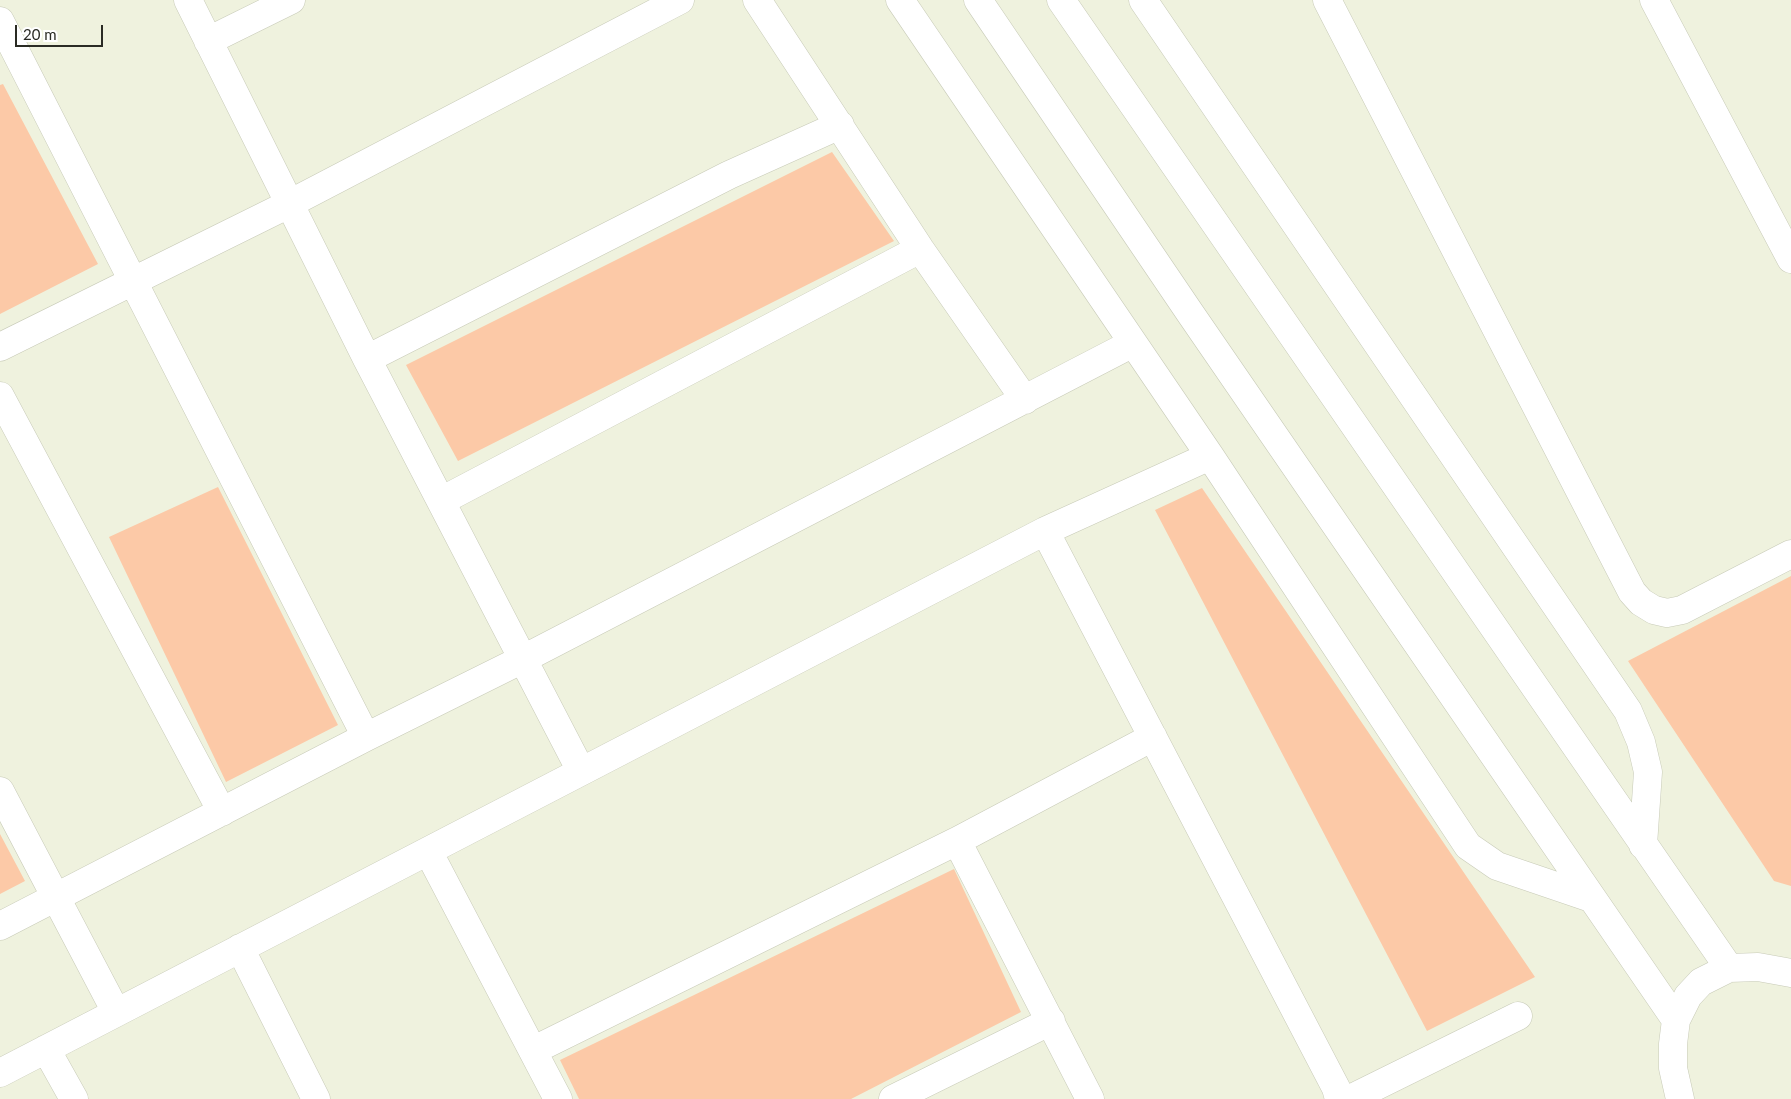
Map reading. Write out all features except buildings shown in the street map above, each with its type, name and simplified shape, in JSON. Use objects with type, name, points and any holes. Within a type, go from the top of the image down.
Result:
[{"type":"street","points":[[188,0],[367,359],[581,771]]},
{"type":"street","points":[[208,41],[291,0]]},
{"type":"street","points":[[0,347],[289,204],[680,0]]},
{"type":"street","points":[[757,0],[920,249],[1025,400]]},
{"type":"street","points":[[900,0],[1210,456],[1468,846],[1497,866],[1592,898]]},
{"type":"street","points":[[978,0],[1190,313],[1676,1020]]},
{"type":"street","points":[[1061,0],[1729,968]]},
{"type":"street","points":[[1143,0],[1628,711],[1641,742],[1648,772],[1643,845]]},
{"type":"street","points":[[1327,0],[1632,592],[1641,602],[1654,610],[1667,613],[1682,610],[1791,554]]},
{"type":"street","points":[[1654,0],[1791,259]]},
{"type":"street","points":[[0,21],[132,283],[366,737]]},
{"type":"street","points":[[367,359],[729,174],[840,126]]},
{"type":"street","points":[[441,501],[920,249]]},
{"type":"street","points":[[0,926],[366,737],[523,659],[1133,343]]},
{"type":"street","points":[[0,396],[222,812]]},
{"type":"street","points":[[0,1073],[1045,531],[1210,456]]},
{"type":"street","points":[[1045,531],[1331,1079],[1339,1099]]},
{"type":"street","points":[[534,1050],[957,841],[1153,737]]},
{"type":"street","points":[[0,791],[116,1012]]},
{"type":"street","points":[[957,841],[1090,1099]]},
{"type":"street","points":[[428,850],[558,1099]]},
{"type":"street","points":[[240,948],[316,1099]]},
{"type":"street","points":[[1680,1099],[1673,1068],[1676,1020],[1688,996],[1701,982],[1729,968],[1758,967],[1791,973]]},
{"type":"street","points":[[1350,1099],[1518,1016]]},
{"type":"street","points":[[893,1099],[1051,1021]]},
{"type":"street","points":[[46,1049],[74,1099]]},
{"type":"shaded area","points":[[3,84],[98,264],[0,314],[0,85]]},
{"type":"shaded area","points":[[832,152],[894,241],[458,461],[406,365]]},
{"type":"shaded area","points":[[218,487],[338,725],[226,782],[109,537]]},
{"type":"shaded area","points":[[1202,488],[1535,977],[1427,1031],[1155,510]]},
{"type":"shaded area","points":[[1791,576],[1791,886],[1774,881],[1628,661]]},
{"type":"shaded area","points":[[0,834],[25,881],[0,894]]},
{"type":"shaded area","points":[[954,869],[1021,1012],[851,1099],[579,1099],[560,1060]]}]
